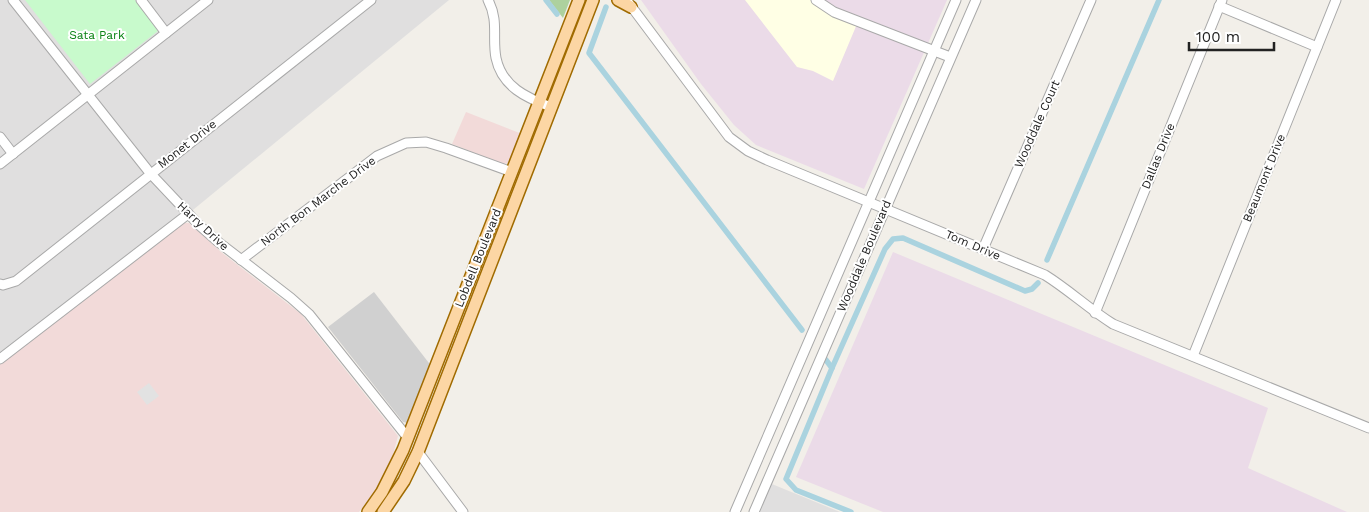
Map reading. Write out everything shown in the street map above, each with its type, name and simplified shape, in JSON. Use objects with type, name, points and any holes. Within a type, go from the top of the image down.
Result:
[{"type":"main road","name":"Lobdell Boulevard","points":[[368,512],[390,478],[408,438],[579,0]]},
{"type":"main road","points":[[618,0],[629,4]]},
{"type":"main road","name":"Lobdell Boulevard","points":[[383,512],[404,481],[418,452],[551,107],[594,1]]},
{"type":"main road","points":[[454,318],[467,323]]},
{"type":"main road","points":[[408,438],[418,452]]},
{"type":"street","name":"Harry Drive","points":[[13,0],[150,173],[188,214],[217,241],[291,298],[312,318],[408,438]]},
{"type":"street","points":[[141,0],[166,33]]},
{"type":"street","points":[[0,164],[208,0]]},
{"type":"street","name":"Monet Drive","points":[[1,285],[16,280],[371,0]]},
{"type":"street","points":[[488,0],[494,18],[496,57],[501,71],[511,86],[527,98],[551,107]]},
{"type":"street","points":[[816,0],[834,12],[950,57]]},
{"type":"street","name":"Wooddale Boulevard","points":[[735,512],[956,0]]},
{"type":"street","name":"Wooddale Boulevard","points":[[754,512],[884,208],[976,0]]},
{"type":"street","name":"Wooddale Court","points":[[983,249],[1091,0]]},
{"type":"street","name":"Beaumont Drive","points":[[1193,356],[1336,0]]},
{"type":"street","points":[[1221,3],[1317,47]]},
{"type":"street","name":"Dallas Drive","points":[[1095,313],[1221,3]]},
{"type":"street","name":"Tom Drive","points":[[629,4],[729,137],[748,151],[1045,275],[1068,290],[1095,313],[1113,324],[1369,428]]},
{"type":"street","points":[[0,137],[13,154]]},
{"type":"street","name":"North Bon Marche Drive","points":[[241,260],[377,156],[406,143],[426,142],[512,172]]},
{"type":"street","points":[[523,144],[535,149]]},
{"type":"street","points":[[0,359],[188,214]]},
{"type":"street","points":[[798,366],[813,373]]},
{"type":"street","points":[[418,452],[463,512]]},
{"type":"shaded area","points":[[0,0],[449,0],[188,214],[0,359]]},
{"type":"shaded area","points":[[641,0],[947,0],[864,189],[756,145],[734,125],[701,84]]},
{"type":"shaded area","points":[[745,0],[814,0],[857,24],[833,81],[813,71],[797,67]]},
{"type":"shaded area","points":[[466,112],[522,134],[510,163],[503,164],[452,144]]},
{"type":"shaded area","points":[[183,223],[189,223],[221,252],[301,314],[398,436],[390,466],[375,492],[359,512],[0,512],[0,359]]},
{"type":"shaded area","points":[[893,252],[1268,408],[1248,468],[1347,512],[883,512],[796,477]]},
{"type":"shaded area","points":[[374,292],[432,367],[410,422],[407,423],[403,422],[328,327]]},
{"type":"shaded area","points":[[149,383],[159,396],[147,405],[137,392]]},
{"type":"shaded area","points":[[767,482],[840,512],[754,512]]},
{"type":"green space","name":"Sata Park","points":[[25,0],[135,0],[158,31],[90,84]]},
{"type":"green space","points":[[549,0],[570,0],[563,18]]},
{"type":"waterway","points":[[546,0],[557,14]]},
{"type":"waterway","points":[[1047,260],[1159,0]]},
{"type":"waterway","points":[[606,7],[589,53],[802,330]]},
{"type":"waterway","points":[[851,512],[796,490],[786,479],[832,368],[885,249],[893,239],[903,238],[1025,291],[1032,289],[1038,283]]},
{"type":"waterway","points":[[826,360],[832,368]]}]
